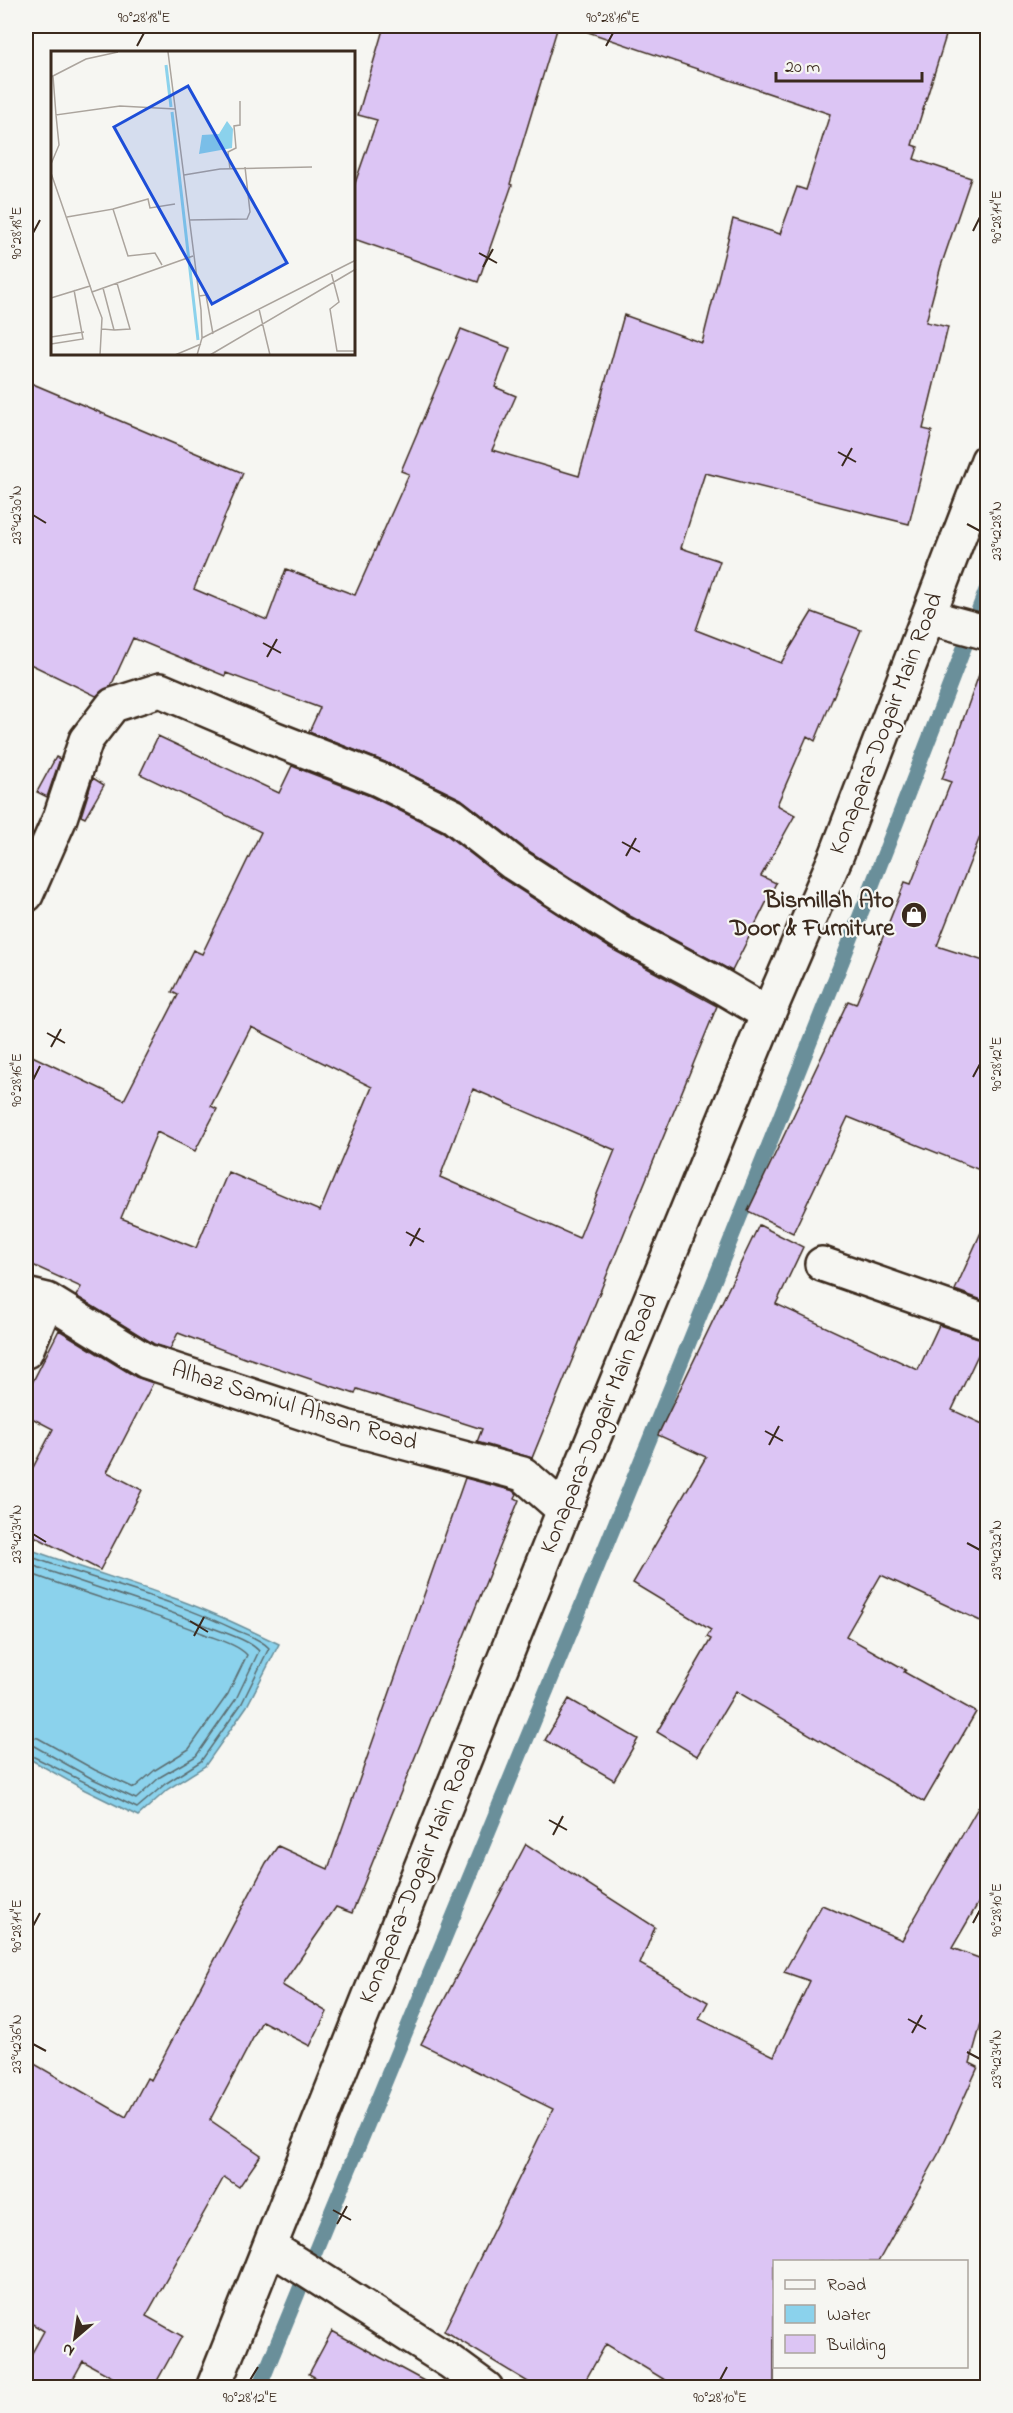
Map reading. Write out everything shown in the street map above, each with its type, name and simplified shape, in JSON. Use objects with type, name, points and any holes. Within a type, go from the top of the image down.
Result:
[{"type":"main road","name":"Konapara-Dogair Main Road","points":[[213,2388],[564,1510],[768,1014],[940,621],[987,460]]},
{"type":"main road","points":[[940,621],[987,633]]},
{"type":"main road","points":[[26,896],[60,818],[86,740],[113,705],[160,690],[378,779],[453,816],[513,863],[620,933],[712,981],[768,1014]]},
{"type":"main road","points":[[822,1264],[987,1322]]},
{"type":"main road","points":[[26,1351],[36,1298]]},
{"type":"main road","name":"Alhaz Samiul Ahsan Road","points":[[36,1298],[146,1361],[346,1427],[523,1474],[564,1510]]},
{"type":"main road","points":[[270,2247],[449,2361],[486,2388]]},
{"type":"water","points":[[26,1548],[180,1600],[279,1644],[247,1706],[205,1766],[168,1789],[138,1816],[26,1757]]},
{"type":"building","points":[[384,26],[558,26],[510,184],[512,185],[478,282],[356,240],[356,180],[377,120],[358,115]]},
{"type":"building","points":[[589,26],[949,26],[912,145],[918,147],[914,159],[971,178],[941,266],[926,322],[948,327],[923,429],[932,431],[909,524],[705,473],[681,548],[720,561],[696,630],[781,663],[812,612],[861,630],[815,741],[807,736],[777,805],[795,815],[761,876],[776,883],[732,971],[630,916],[524,848],[461,799],[385,762],[309,732],[320,708],[226,673],[225,676],[133,638],[111,686],[96,696],[26,662],[26,381],[243,473],[194,589],[267,620],[286,569],[355,595],[409,474],[401,471],[461,329],[510,348],[495,387],[516,396],[492,450],[579,476],[624,315],[702,343],[733,219],[780,234],[797,187],[806,190],[830,114],[588,32]]},
{"type":"building","points":[[982,666],[987,667],[987,819],[937,946],[987,962],[987,1173],[848,1117],[793,1233],[748,1211],[848,1001],[856,1004],[905,882],[911,884],[951,782],[942,779]]},
{"type":"building","points":[[158,736],[279,793],[292,766],[370,796],[443,832],[503,879],[610,948],[717,1006],[532,1458],[477,1442],[482,1429],[357,1389],[355,1394],[247,1359],[178,1333],[170,1349],[154,1344],[76,1296],[81,1287],[26,1262],[26,1053],[124,1100],[178,995],[172,992],[193,950],[202,954],[261,832],[140,774]],"holes":[[[251,1027],[372,1087],[320,1211],[228,1172],[196,1248],[121,1218],[157,1132],[195,1151],[217,1109],[211,1106]],[[473,1089],[615,1150],[579,1238],[440,1177]]]},
{"type":"building","points":[[56,757],[60,759],[47,797],[37,792]]},
{"type":"building","points":[[93,778],[104,785],[85,818],[81,816]]},
{"type":"building","points":[[987,1219],[987,1302],[955,1290]]},
{"type":"building","points":[[759,1225],[803,1247],[776,1304],[918,1370],[939,1325],[985,1340],[952,1410],[987,1426],[987,1624],[881,1575],[846,1636],[906,1670],[904,1672],[976,1712],[924,1802],[736,1691],[697,1756],[657,1732],[711,1639],[707,1637],[711,1630],[633,1583],[706,1457],[658,1435]]},
{"type":"building","points":[[59,1330],[136,1377],[153,1383],[107,1472],[142,1490],[100,1570],[26,1532],[26,1481],[53,1429],[26,1415],[26,1395]]},
{"type":"building","points":[[465,1478],[514,1491],[517,1494],[515,1498],[519,1500],[352,1913],[336,1907],[282,1985],[327,2012],[310,2046],[262,2021],[210,2120],[261,2155],[239,2187],[224,2177],[146,2316],[182,2336],[153,2388],[132,2388],[83,2361],[68,2388],[26,2388],[26,2364],[44,2331],[26,2320],[26,2059],[126,2117],[147,2078],[151,2080],[266,1863],[278,1846],[328,1869]]},
{"type":"building","points":[[569,1699],[638,1739],[614,1780],[545,1740]]},
{"type":"building","points":[[987,1792],[987,1888],[952,1948],[987,1961],[987,2002],[970,2063],[978,2067],[940,2151],[879,2260],[773,2260],[774,2388],[678,2388],[606,2344],[581,2388],[538,2388],[444,2331],[553,2109],[421,2044],[526,1844],[655,1927],[640,1964],[708,2002],[699,2019],[774,2056],[810,1981],[784,1972],[822,1905],[902,1940]]},
{"type":"building","points":[[332,2331],[437,2388],[334,2388],[309,2374]]},
{"type":"waterway","points":[[259,2388],[721,1264],[901,812],[988,585]]},
{"type":"place","name":"Bismillah Ato Door & Furniture","points":[[914,915]]}]
